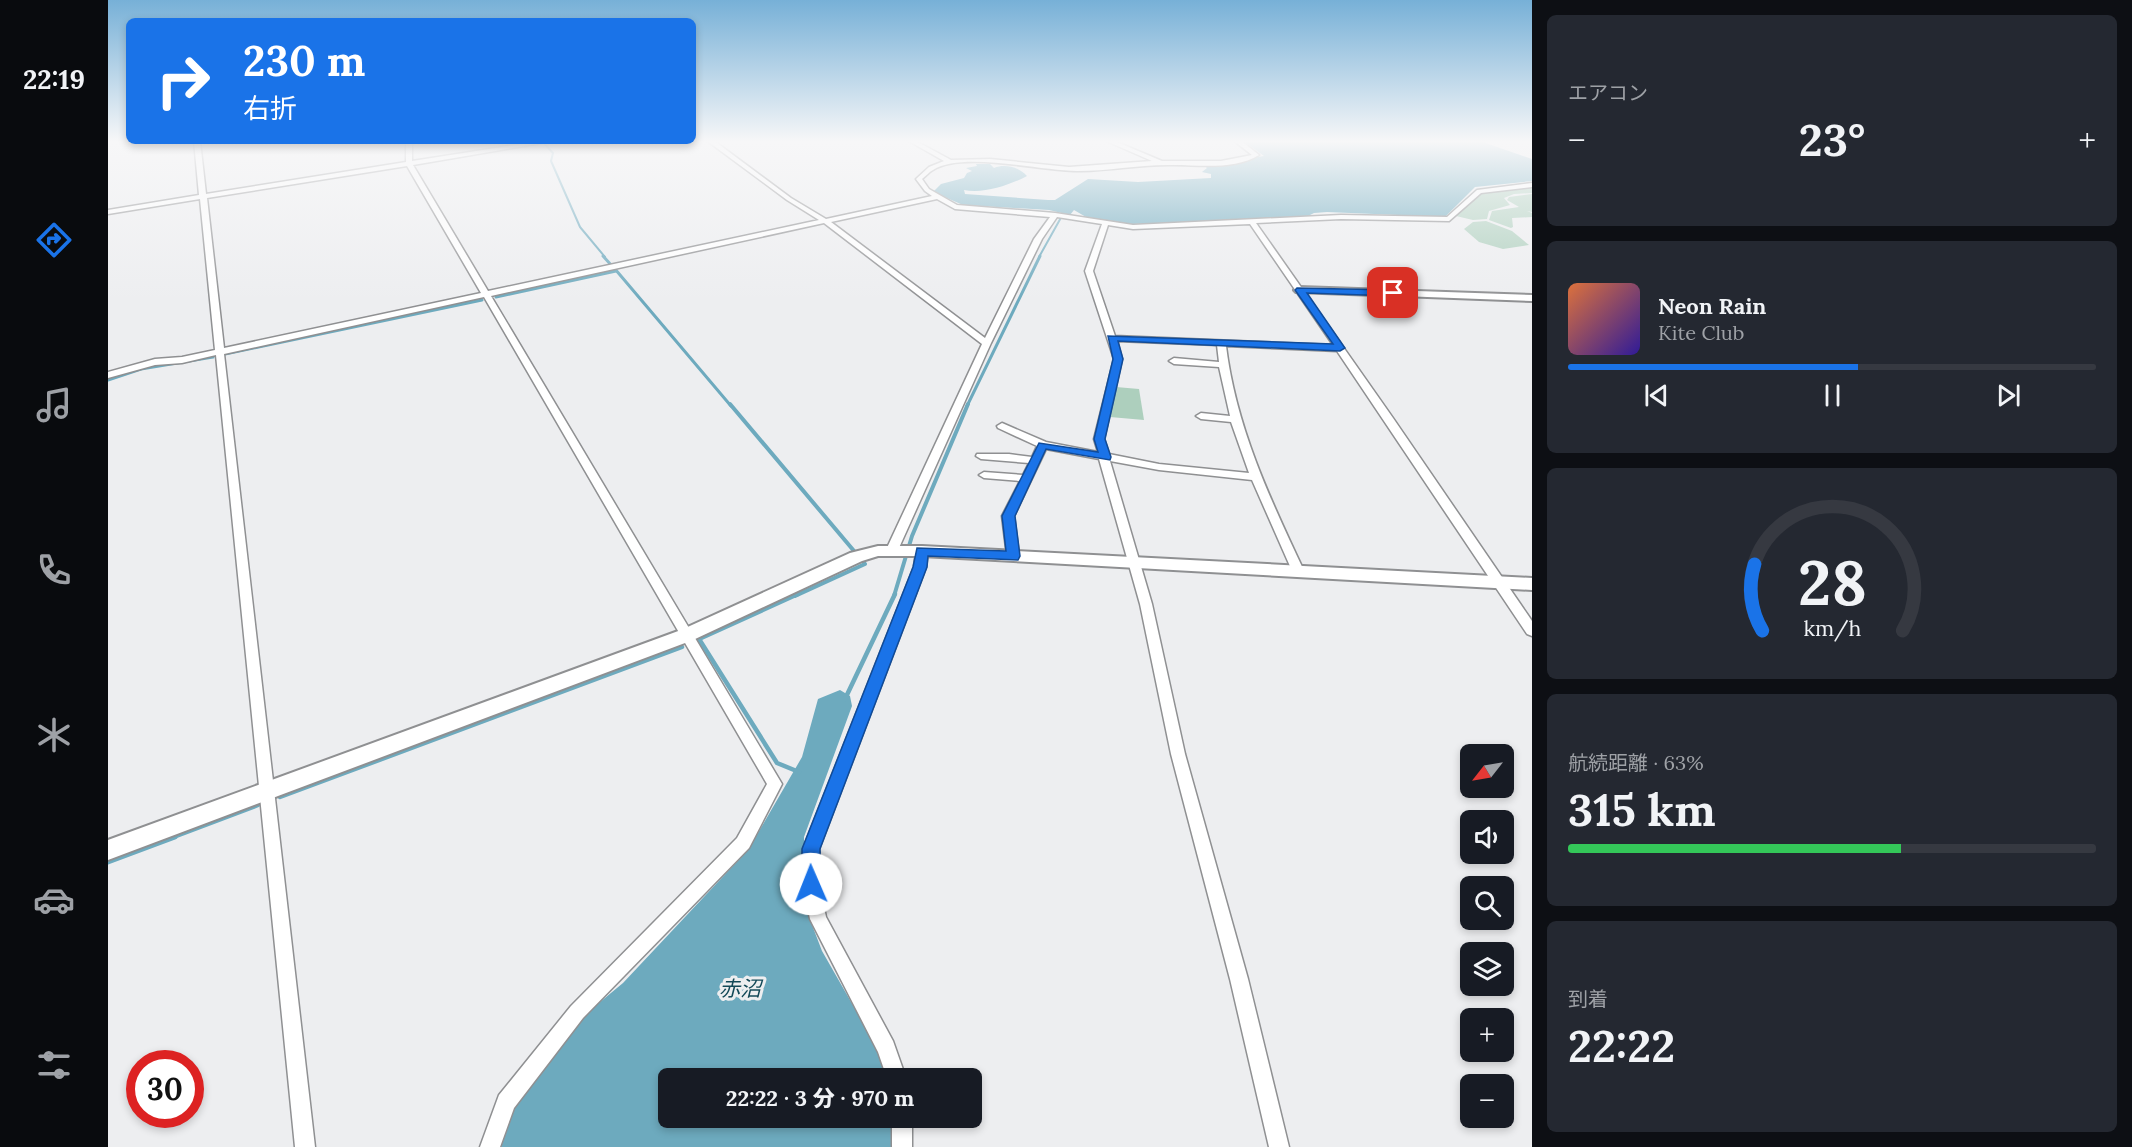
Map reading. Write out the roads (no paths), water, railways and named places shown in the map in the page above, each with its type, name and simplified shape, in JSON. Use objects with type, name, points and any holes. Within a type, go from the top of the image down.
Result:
[{"type":"street","points":[[202,194],[305,1147]]},
{"type":"street","points":[[108,212],[229,194]]},
{"type":"street","points":[[427,194],[774,784],[743,843],[577,1012],[506,1102],[490,1147]]},
{"type":"street","points":[[782,194],[825,221],[987,343]]},
{"type":"street","points":[[933,194],[948,205],[963,209],[1059,216],[1133,227],[1341,217],[1449,219],[1476,194]]},
{"type":"street","points":[[108,375],[155,362],[182,360],[936,197]]},
{"type":"street","points":[[906,551],[987,343],[1038,239],[1059,216]]},
{"type":"street","points":[[1106,222],[1089,271],[1118,359],[1100,439],[1146,604],[1178,754],[1239,979],[1279,1147]]},
{"type":"street","points":[[1252,222],[1532,631]]},
{"type":"street","points":[[1300,290],[1532,298]]},
{"type":"street","points":[[1112,338],[1340,348]]},
{"type":"street","points":[[1221,342],[1230,404],[1256,477],[1299,573]]},
{"type":"street","points":[[1174,361],[1223,365]]},
{"type":"street","points":[[1201,416],[1236,420]]},
{"type":"street","points":[[1002,426],[1043,445],[1159,467],[1256,477]]},
{"type":"street","points":[[1013,556],[1008,516],[1043,445]]},
{"type":"street","points":[[981,456],[1035,461]]},
{"type":"street","points":[[984,475],[1027,478]]},
{"type":"street","points":[[893,1068],[886,1048],[818,919],[811,884],[811,849],[920,567],[906,551]]},
{"type":"street","points":[[108,850],[687,635],[859,556],[906,551],[1532,584]]},
{"type":"street","points":[[902,1128],[902,1147]]},
{"type":"water","points":[[937,194],[1055,200],[1065,194],[1468,194],[1445,217],[1327,212],[1314,213],[1306,217],[1253,221],[1131,224],[1086,217],[1074,210],[1070,215],[1049,210],[963,205]]},
{"type":"water","name":"赤沼","points":[[840,690],[850,696],[852,706],[804,837],[804,904],[822,951],[874,1042],[883,1068],[658,1068],[658,1128],[894,1128],[895,1147],[501,1147],[516,1104],[588,1012],[623,983],[748,850],[802,757],[818,699]]},
{"type":"waterway","points":[[565,194],[580,227],[605,257]]},
{"type":"waterway","points":[[1039,257],[1063,214]]},
{"type":"waterway","points":[[603,256],[612,266]]},
{"type":"waterway","points":[[967,406],[1040,256]]},
{"type":"waterway","points":[[615,269],[731,406]]},
{"type":"waterway","points":[[496,297],[616,271]]},
{"type":"waterway","points":[[225,354],[482,300]]},
{"type":"waterway","points":[[108,380],[141,369],[213,357]]},
{"type":"waterway","points":[[730,404],[865,564],[795,596]]},
{"type":"waterway","points":[[894,596],[912,536],[968,404]]},
{"type":"waterway","points":[[798,594],[699,639],[777,763],[799,772]]},
{"type":"waterway","points":[[845,699],[895,594]]},
{"type":"waterway","points":[[280,797],[682,647]]},
{"type":"waterway","points":[[171,838],[258,805]]},
{"type":"waterway","points":[[108,862],[175,837]]}]
